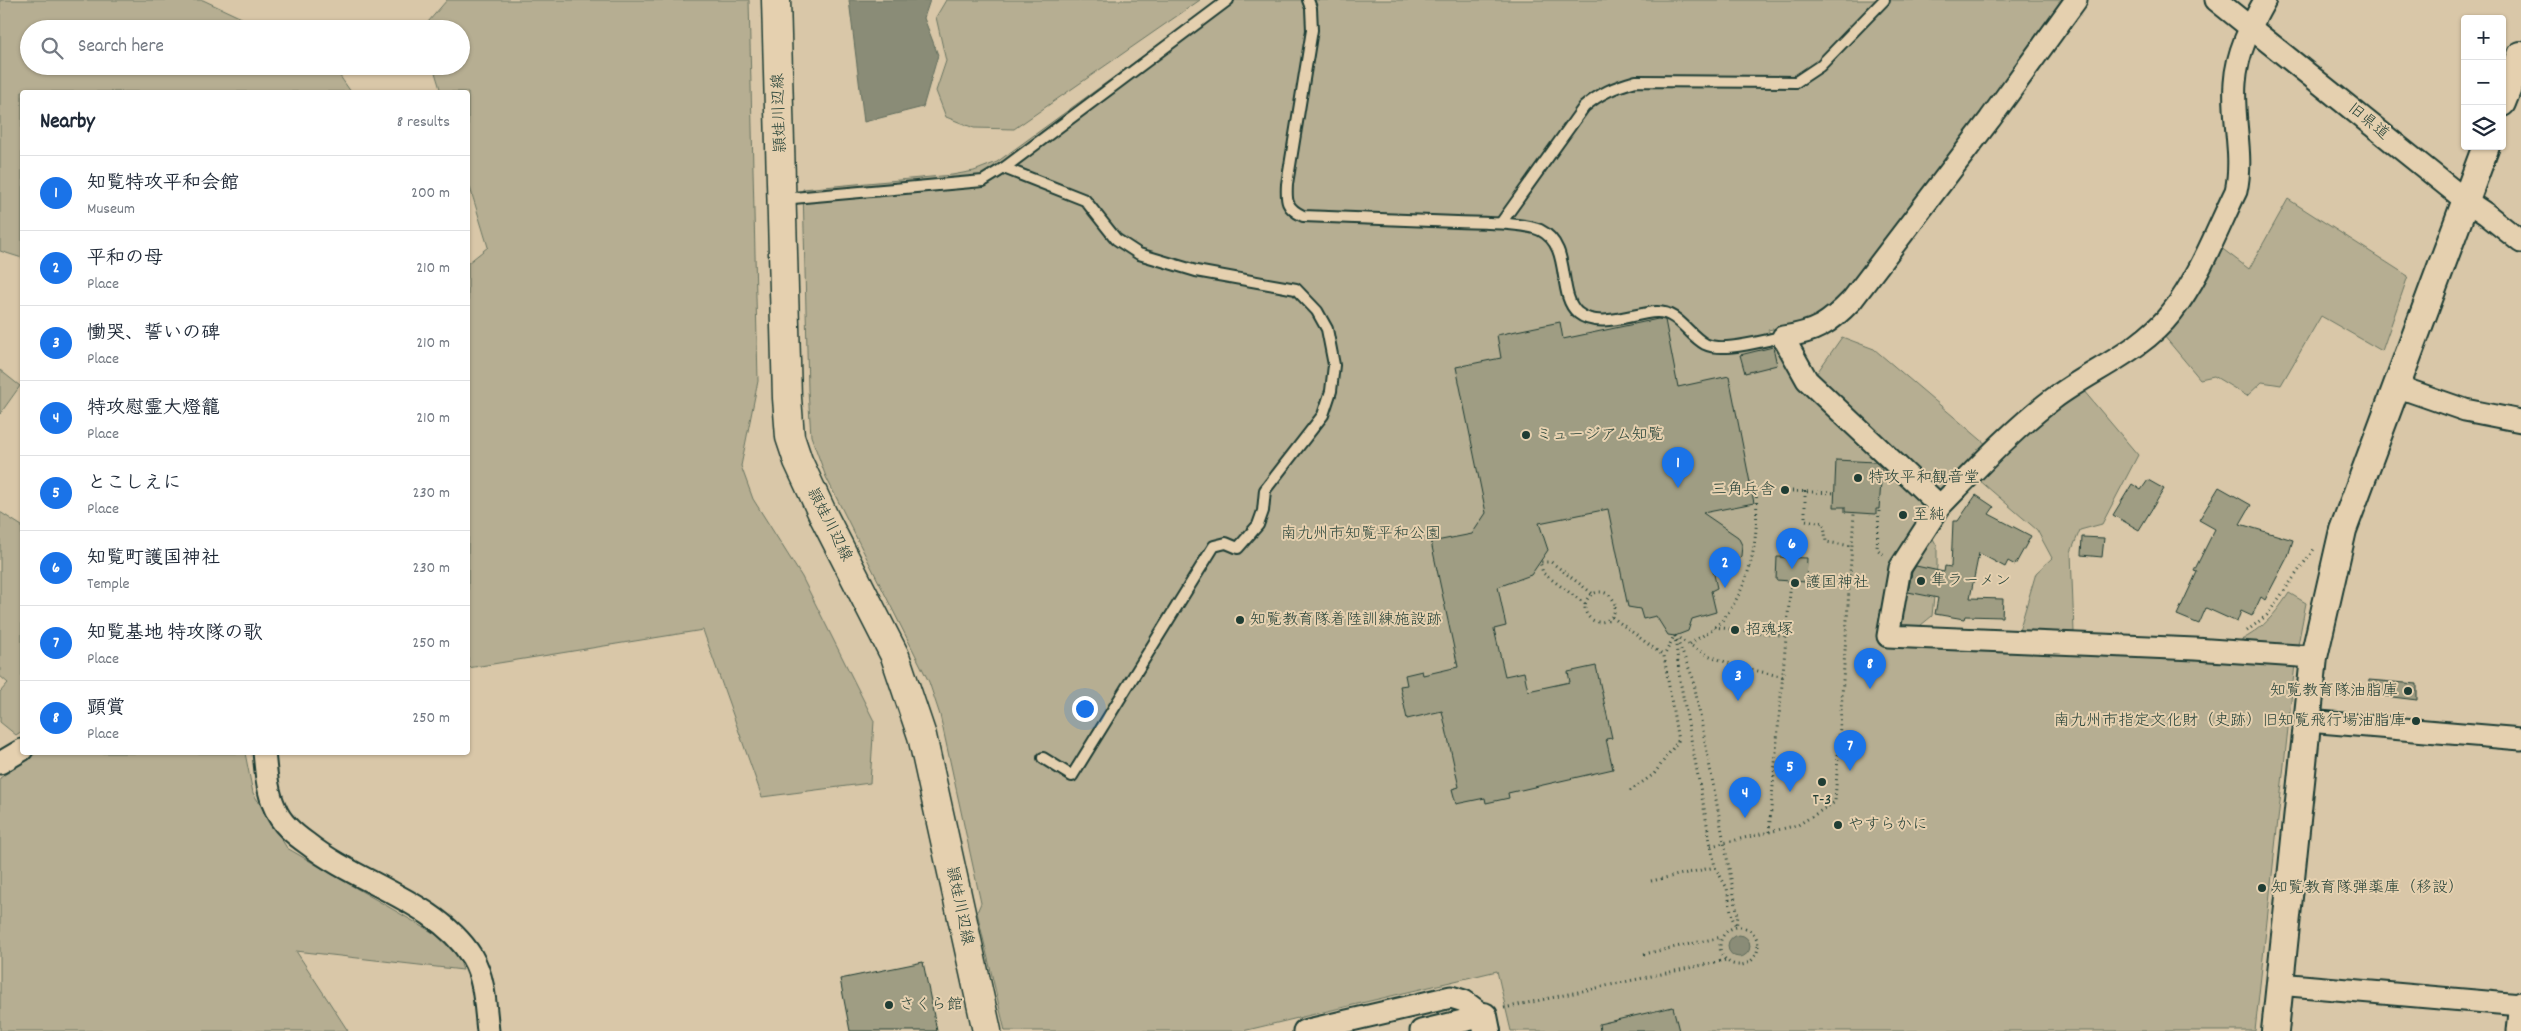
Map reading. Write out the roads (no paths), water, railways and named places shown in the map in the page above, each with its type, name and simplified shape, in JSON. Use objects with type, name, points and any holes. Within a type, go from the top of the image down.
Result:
[{"type":"main road","name":"頴娃川辺線","points":[[776,0],[787,398],[790,436],[806,481],[874,612],[895,656],[910,694],[922,736],[987,1031]]},
{"type":"street","points":[[1940,506],[1807,380],[1783,337],[1817,329],[1835,318],[1852,300],[1990,119],[2076,0]]},
{"type":"street","name":"旧県道","points":[[2216,0],[2465,200],[2521,242]]},
{"type":"street","points":[[2265,0],[2242,44],[2235,83],[2240,174],[2236,191],[2184,293],[2172,313],[2127,354],[2054,399],[1986,458],[1940,506],[1900,568],[1888,636],[2185,649],[2314,657]]},
{"type":"street","points":[[2506,93],[2521,55]]},
{"type":"street","points":[[2275,1031],[2314,657],[2343,530],[2484,150]]},
{"type":"street","points":[[2396,386],[2465,410],[2521,421]]},
{"type":"street","points":[[2308,721],[2521,739]]},
{"type":"street","points":[[0,763],[20,751]]},
{"type":"street","points":[[264,755],[267,781],[275,809],[290,831],[328,860],[430,916],[457,937],[472,958],[482,980],[488,1031]]},
{"type":"street","points":[[2279,984],[2521,1004],[2518,1031]]},
{"type":"street","points":[[1304,1031],[1451,997],[1464,1001],[1486,1024]]},
{"type":"street","points":[[1421,1031],[1486,1024]]},
{"type":"lane","points":[[782,199],[982,181],[1004,168],[1228,0]]},
{"type":"lane","points":[[1308,0],[1312,30],[1287,184],[1286,201],[1292,211],[1303,216],[1500,224],[1538,230],[1547,235],[1562,260],[1570,300],[1577,312],[1585,317],[1604,320],[1657,311],[1669,314],[1704,344],[1715,347],[1783,337]]},
{"type":"lane","points":[[1500,224],[1584,107],[1597,95],[1611,88],[1636,81],[1670,80],[1783,84],[1796,82],[1820,66],[1884,0]]},
{"type":"lane","points":[[1004,168],[1085,200],[1116,239],[1139,254],[1196,271],[1296,289],[1317,311],[1327,329],[1334,365],[1331,390],[1324,415],[1265,490],[1263,511],[1258,524],[1238,548],[1226,543],[1214,546],[1072,776],[1042,758]]},
{"type":"place","name":"ミュージアム知覧","points":[[1526,435]]},
{"type":"place","name":"特攻平和観音堂","points":[[1858,478]]},
{"type":"place","name":"知覧特攻平和会館","points":[[1678,488]]},
{"type":"place","name":"三角兵舎","points":[[1785,490]]},
{"type":"place","name":"至純","points":[[1903,515]]},
{"type":"place","name":"知覧町護国神社","points":[[1792,569]]},
{"type":"place","name":"隼ラーメン","points":[[1921,581]]},
{"type":"place","name":"護国神社","points":[[1795,583]]},
{"type":"place","name":"平和の母","points":[[1725,588]]},
{"type":"place","name":"知覧教育隊着陸訓練施設跡","points":[[1240,620]]},
{"type":"place","name":"招魂塚","points":[[1735,630]]},
{"type":"place","name":"顕賞","points":[[1870,689]]},
{"type":"place","name":"知覧教育隊油脂庫","points":[[2408,691]]},
{"type":"place","name":"慟哭、誓いの碑","points":[[1738,701]]},
{"type":"place","name":"南九州市指定文化財（史跡）旧知覧飛行場油脂庫","points":[[2416,721]]},
{"type":"place","name":"知覧基地 特攻隊の歌","points":[[1850,771]]},
{"type":"place","name":"T-3","points":[[1822,782]]},
{"type":"place","name":"とこしえに","points":[[1790,792]]},
{"type":"place","name":"特攻慰霊大燈籠","points":[[1745,818]]},
{"type":"place","name":"やすらかに","points":[[1838,825]]},
{"type":"place","name":"知覧教育隊弾薬庫（移設）","points":[[2262,888]]},
{"type":"place","name":"さくら館","points":[[889,1005]]},
{"type":"park label","name":"南九州市知覧平和公園","points":[[1361,534]]}]
